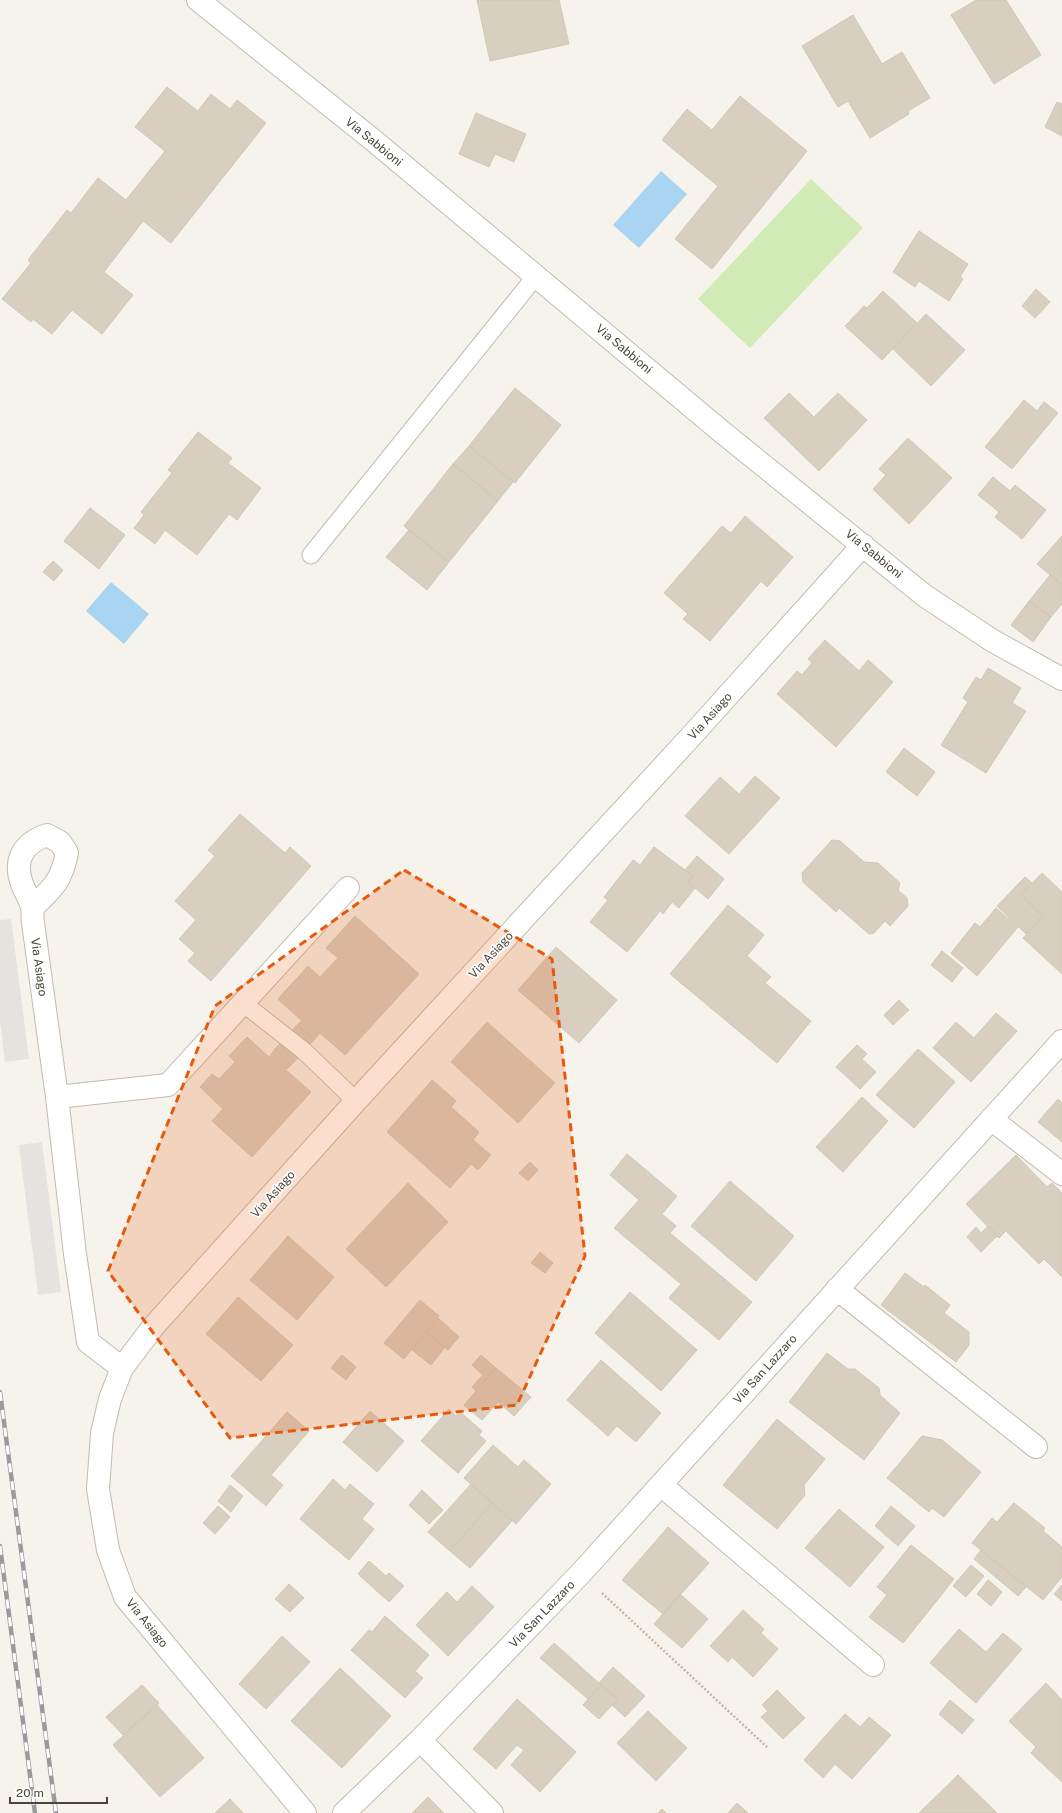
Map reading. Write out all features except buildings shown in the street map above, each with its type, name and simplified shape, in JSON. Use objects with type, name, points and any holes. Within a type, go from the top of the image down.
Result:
[{"type":"street","name":"Via Sabbioni","points":[[198,0],[373,140],[722,432],[925,596],[993,641],[1062,679]]},
{"type":"street","name":"Via Asiago","points":[[305,1813],[125,1597],[108,1550],[98,1489],[102,1433],[110,1399],[122,1368],[153,1327],[356,1102],[695,732],[863,545]]},
{"type":"street","points":[[57,1097],[168,1085],[348,888]]},
{"type":"street","name":"Via Asiago","points":[[32,908],[57,1097],[75,1254],[88,1342],[122,1368]]},
{"type":"street","name":"Via San Lazzaro","points":[[344,1813],[420,1740],[581,1573],[1062,1041]]},
{"type":"street","points":[[991,1119],[1062,1174]]},
{"type":"street","points":[[838,1289],[1036,1447]]},
{"type":"street","points":[[661,1485],[873,1665]]},
{"type":"street","points":[[420,1740],[492,1813]]},
{"type":"lane","points":[[311,556],[536,276]]},
{"type":"lane","points":[[243,1003],[304,1051],[356,1102]]},
{"type":"path","points":[[581,1573],[768,1748]]},
{"type":"highlighted area","points":[[404,870],[552,959],[585,1256],[517,1405],[230,1438],[108,1271],[215,1006]]},
{"type":"green space","points":[[811,179],[863,228],[750,348],[698,299]]},
{"type":"shaded area","points":[[11,919],[29,1059],[5,1062],[0,1020],[0,920]]},
{"type":"shaded area","points":[[42,1142],[61,1292],[38,1295],[19,1145]]},
{"type":"water","points":[[661,171],[687,194],[639,248],[613,225]]},
{"type":"water","points":[[111,582],[149,614],[124,644],[86,611]]},
{"type":"railway","points":[[0,1392],[56,1813]]},
{"type":"railway","points":[[0,1546],[35,1813]]}]
